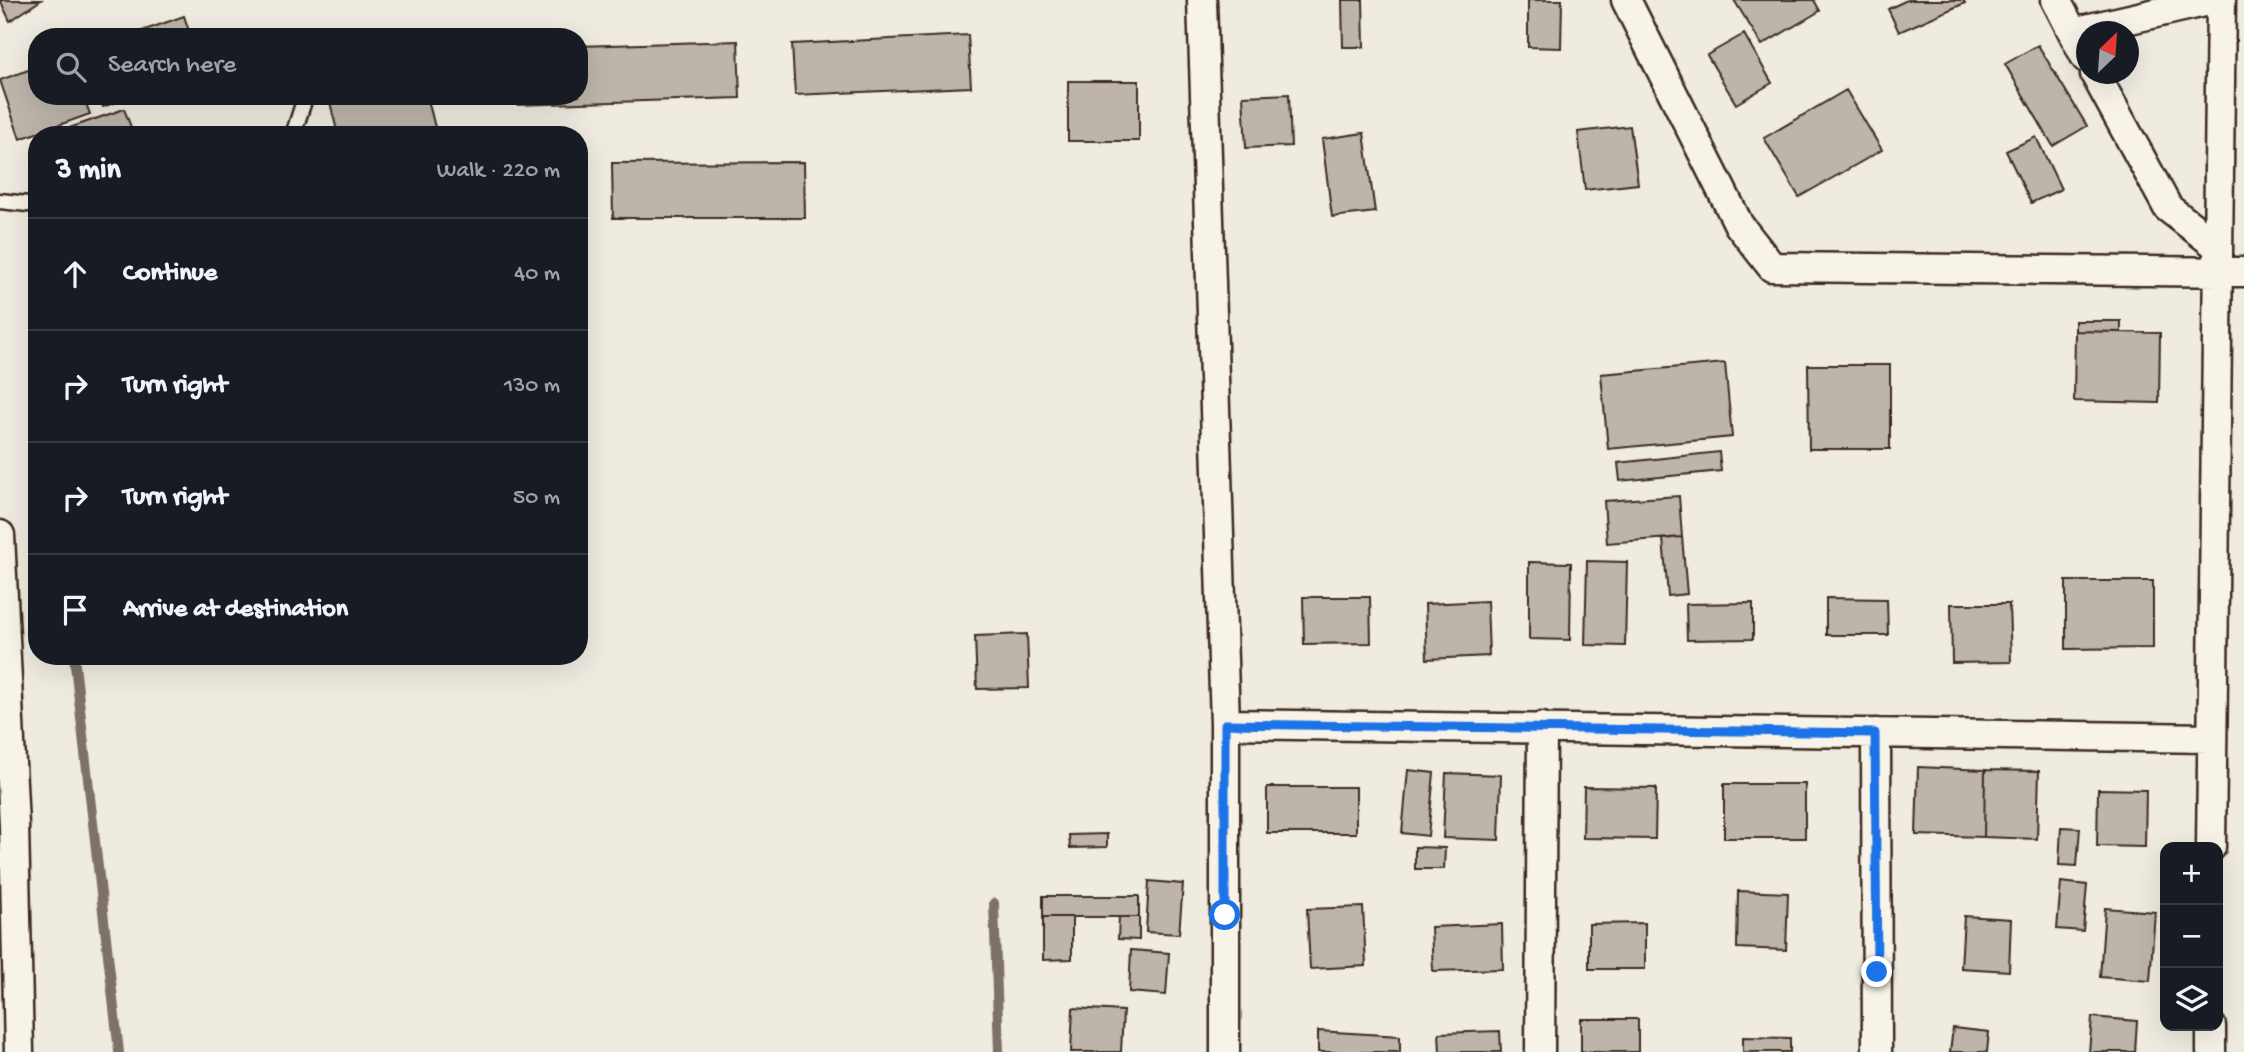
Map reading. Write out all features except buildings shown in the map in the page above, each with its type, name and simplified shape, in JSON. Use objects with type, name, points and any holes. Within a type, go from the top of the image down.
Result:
[{"type":"street","points":[[1202,0],[1225,724],[1225,1052]]},
{"type":"street","points":[[1626,0],[1739,225],[1772,267],[2217,259]]},
{"type":"street","points":[[2056,0],[2076,38]]},
{"type":"street","points":[[2073,32],[2213,0]]},
{"type":"street","points":[[2211,842],[2221,0]]},
{"type":"street","points":[[2100,84],[2168,208],[2217,259],[2244,272]]},
{"type":"street","points":[[0,535],[14,825],[19,1052]]},
{"type":"street","points":[[1225,724],[2211,738]]},
{"type":"street","points":[[1540,1052],[1542,727]]},
{"type":"street","points":[[1875,733],[1877,1052]]},
{"type":"street","points":[[2211,1031],[2211,1052]]},
{"type":"lane","points":[[296,126],[303,105]]},
{"type":"lane","points":[[0,201],[28,204]]},
{"type":"waterway","points":[[75,665],[119,1052]]},
{"type":"waterway","points":[[994,903],[999,1052]]},
{"type":"route","points":[[1225,915],[1225,724],[1875,733],[1877,972]]}]
